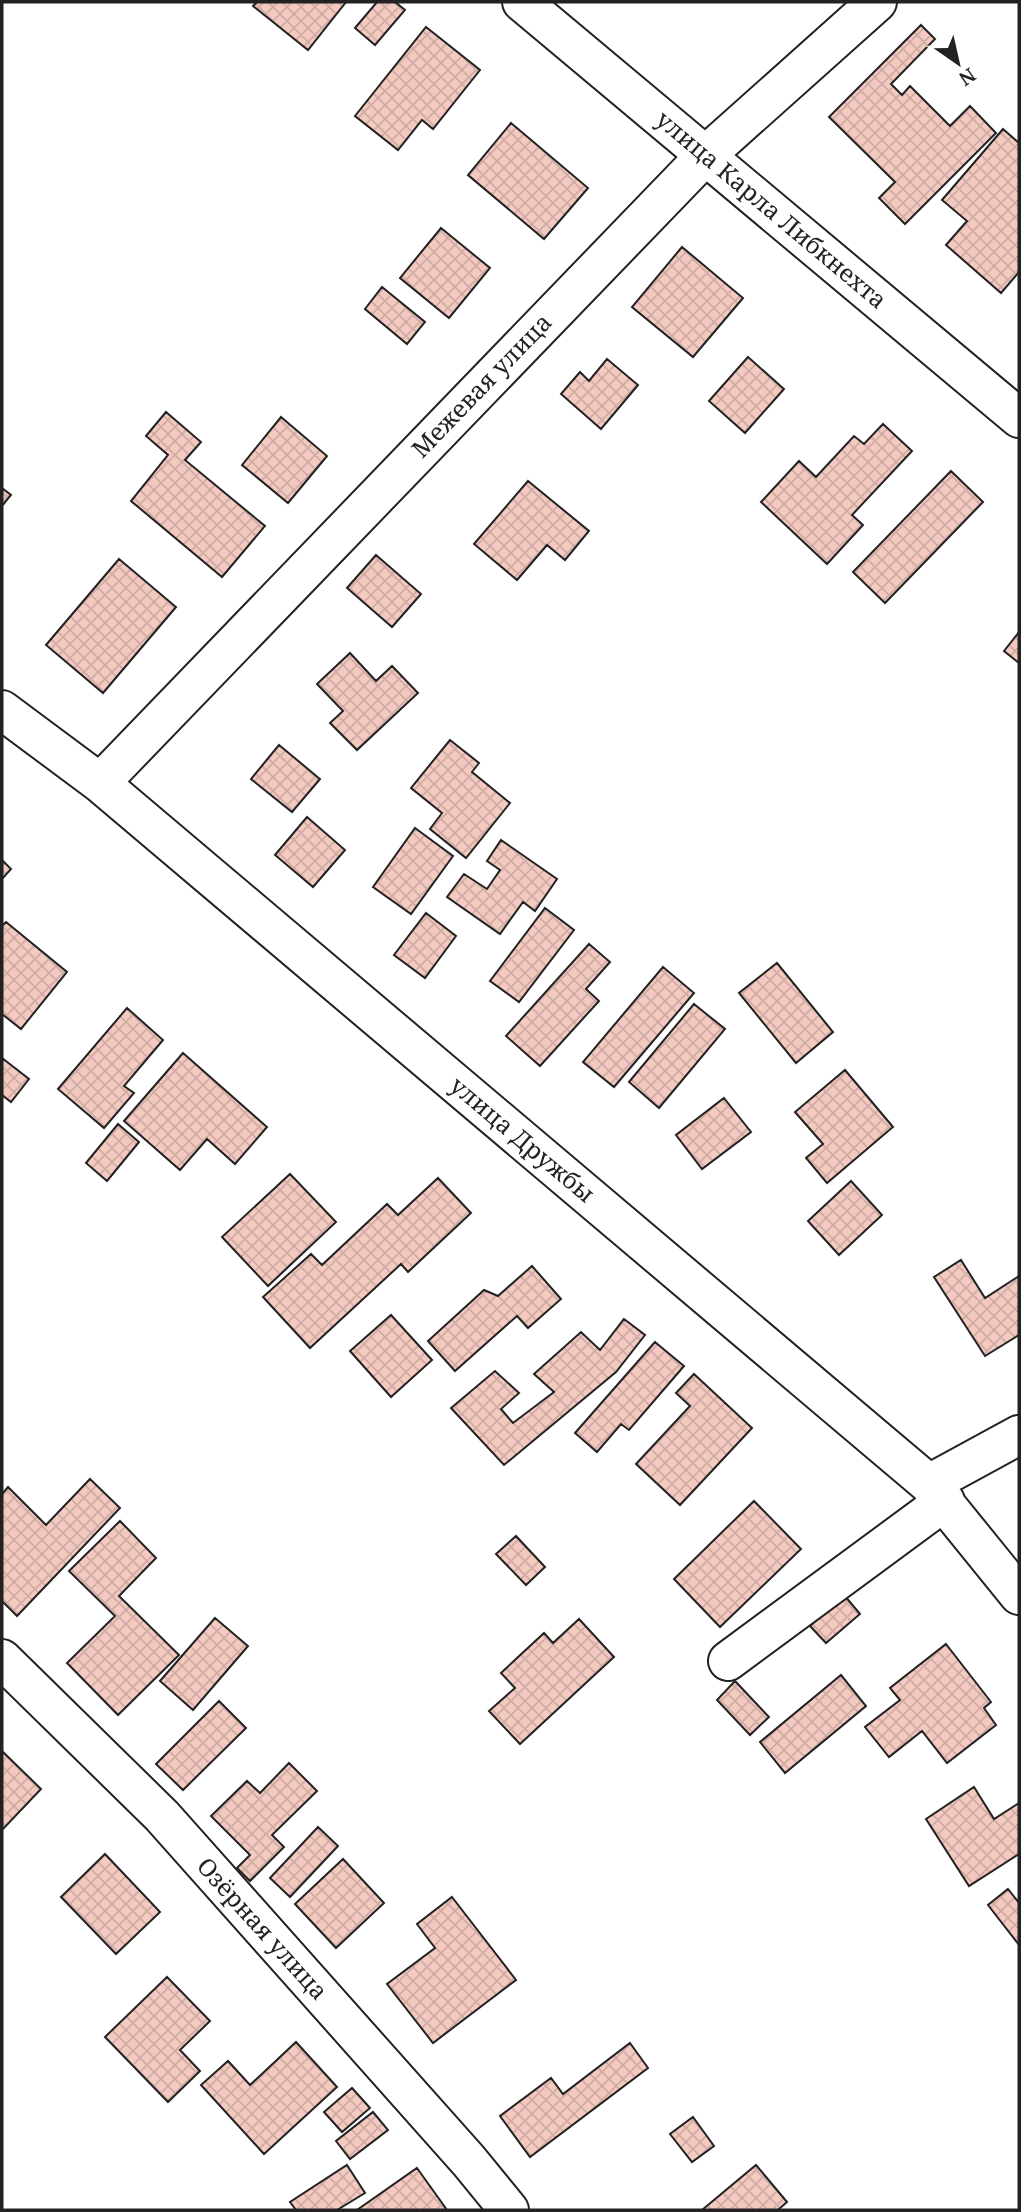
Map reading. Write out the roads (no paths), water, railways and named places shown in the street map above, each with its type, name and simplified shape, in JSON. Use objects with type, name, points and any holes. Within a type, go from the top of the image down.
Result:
[{"type":"street","name":"улица Карла Либкнехта","points":[[522,2],[1019,418]]},
{"type":"street","name":"Межевая улица","points":[[100,783],[706,155],[877,2]]},
{"type":"street","name":"улица Дружбы","points":[[2,710],[100,783],[937,1493],[1019,1595]]},
{"type":"street","points":[[728,1661],[937,1493],[1019,1434]]},
{"type":"street","name":"Озёрная улица","points":[[2,1659],[162,1816],[509,2210]]}]
